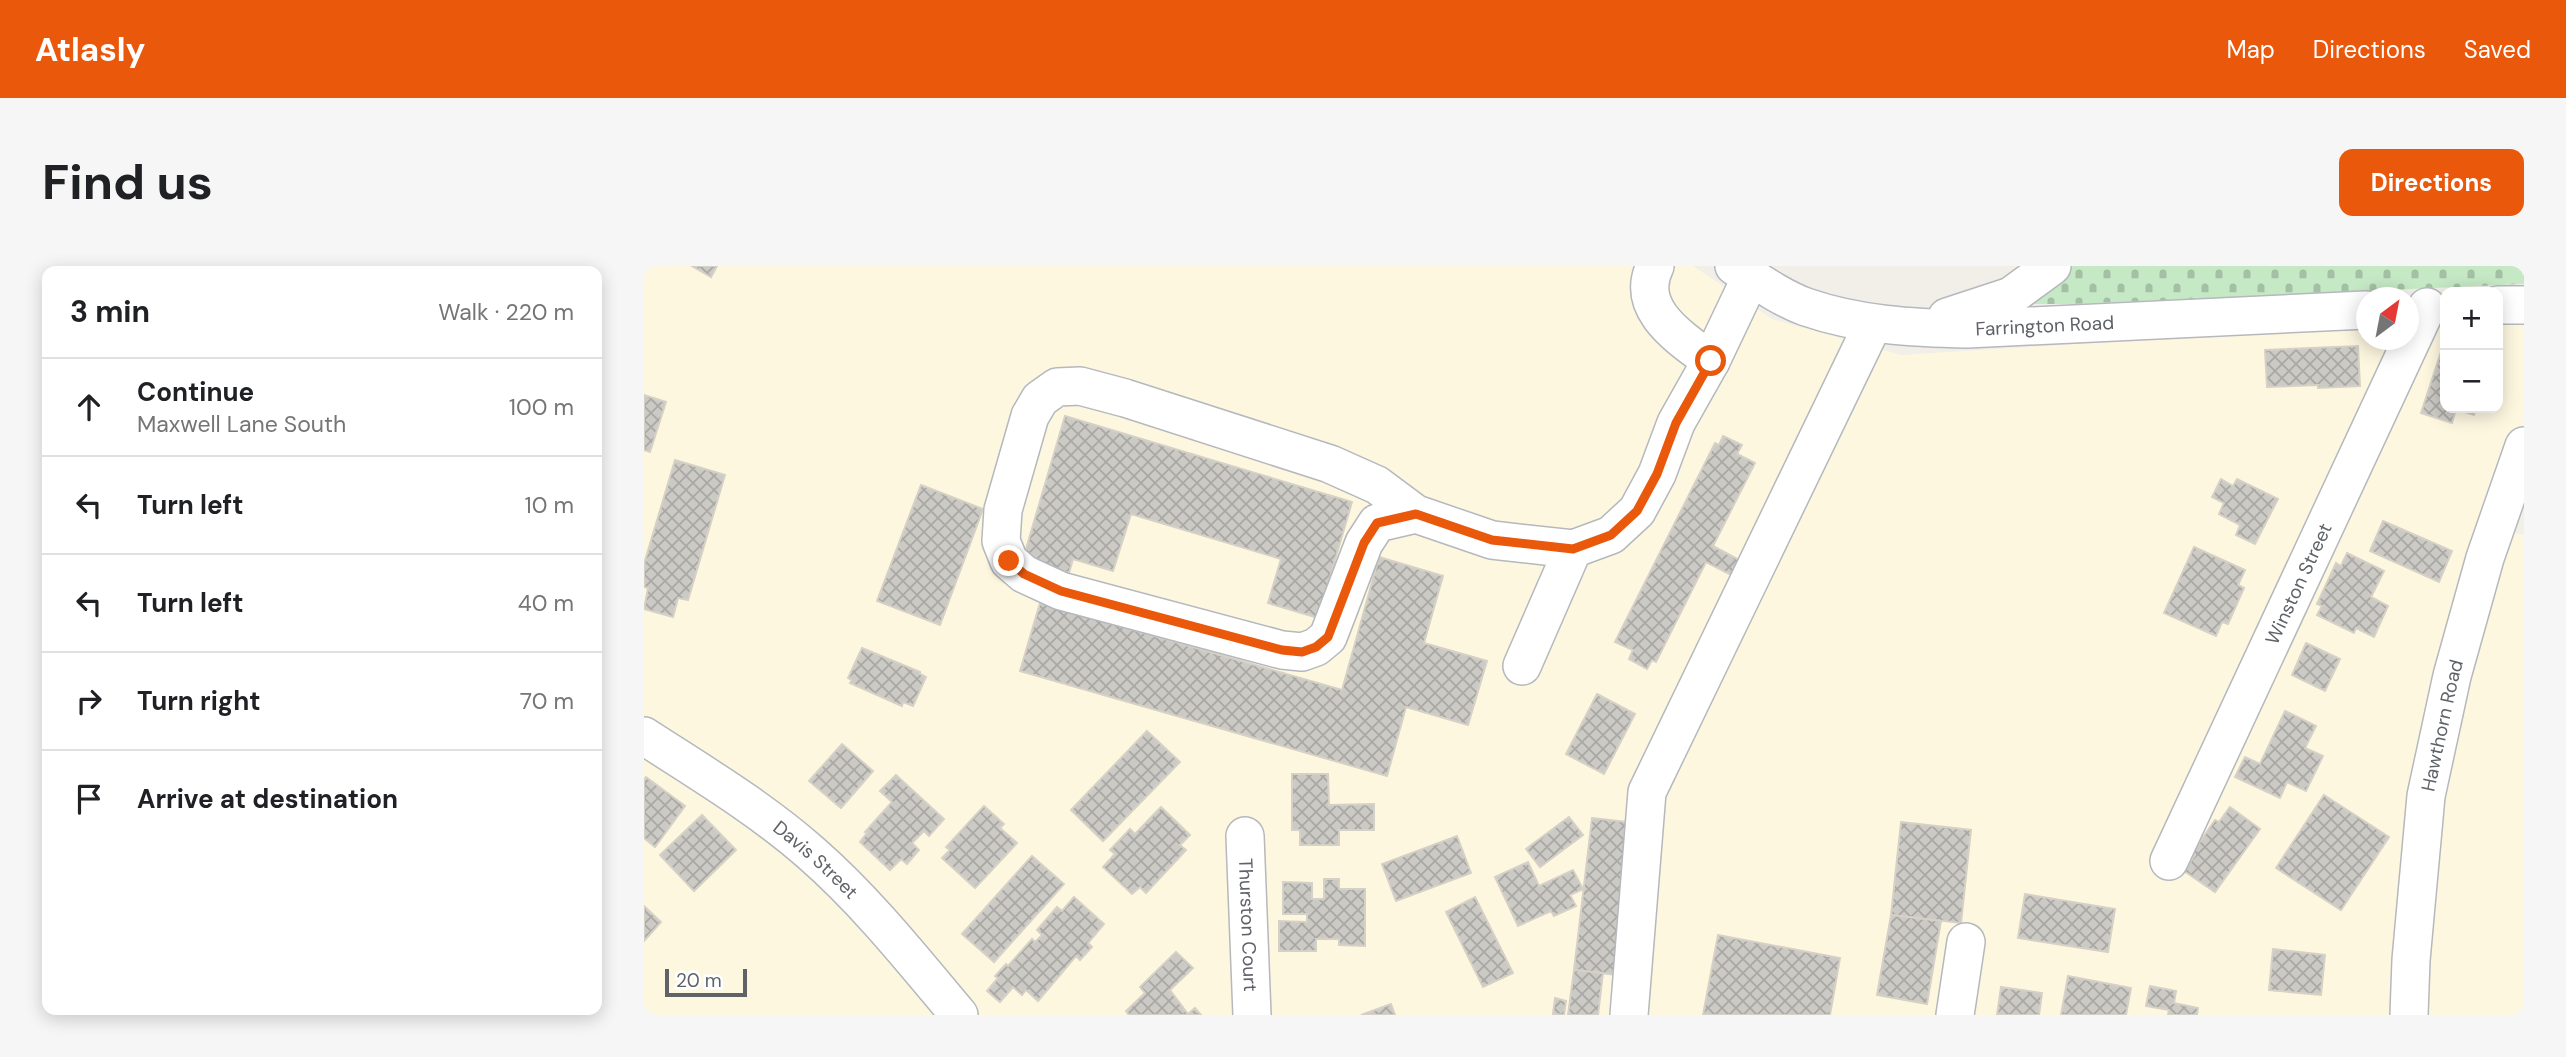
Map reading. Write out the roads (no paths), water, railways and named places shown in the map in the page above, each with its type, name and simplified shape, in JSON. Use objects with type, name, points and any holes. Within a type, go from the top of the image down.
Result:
[{"type":"street","points":[[1655,266],[1649,289],[1654,312],[1675,333],[1711,361]]},
{"type":"street","points":[[1914,328],[2011,296],[2052,266]]},
{"type":"street","points":[[1416,514],[1377,523],[1364,543],[1328,637],[1316,647],[1302,652],[1282,650],[1221,635],[1061,591],[1024,574],[1009,561],[1001,541],[1003,510],[1030,416],[1040,399],[1057,387],[1080,386],[1330,464],[1377,485],[1416,514],[1492,540],[1573,549],[1611,535],[1637,511],[1657,474],[1676,423],[1711,361],[1743,272]]},
{"type":"street","name":"Farrington Road","points":[[1743,272],[1804,306],[1873,324],[1914,328],[1967,329],[2356,311]]},
{"type":"street","points":[[2503,305],[2524,305]]},
{"type":"street","name":"Winston Street","points":[[2169,861],[2427,307]]},
{"type":"street","points":[[1629,1015],[1647,792],[1873,324]]},
{"type":"street","name":"Hawthorn Road","points":[[2409,1015],[2411,960],[2426,796],[2452,676],[2485,558],[2524,446]]},
{"type":"street","points":[[1521,666],[1573,549]]},
{"type":"street","name":"Davis Street","points":[[644,736],[754,807],[811,853],[891,932],[959,1015]]},
{"type":"street","name":"Thurston Court","points":[[1245,836],[1252,1015]]},
{"type":"street","points":[[1955,1015],[1966,942]]}]
